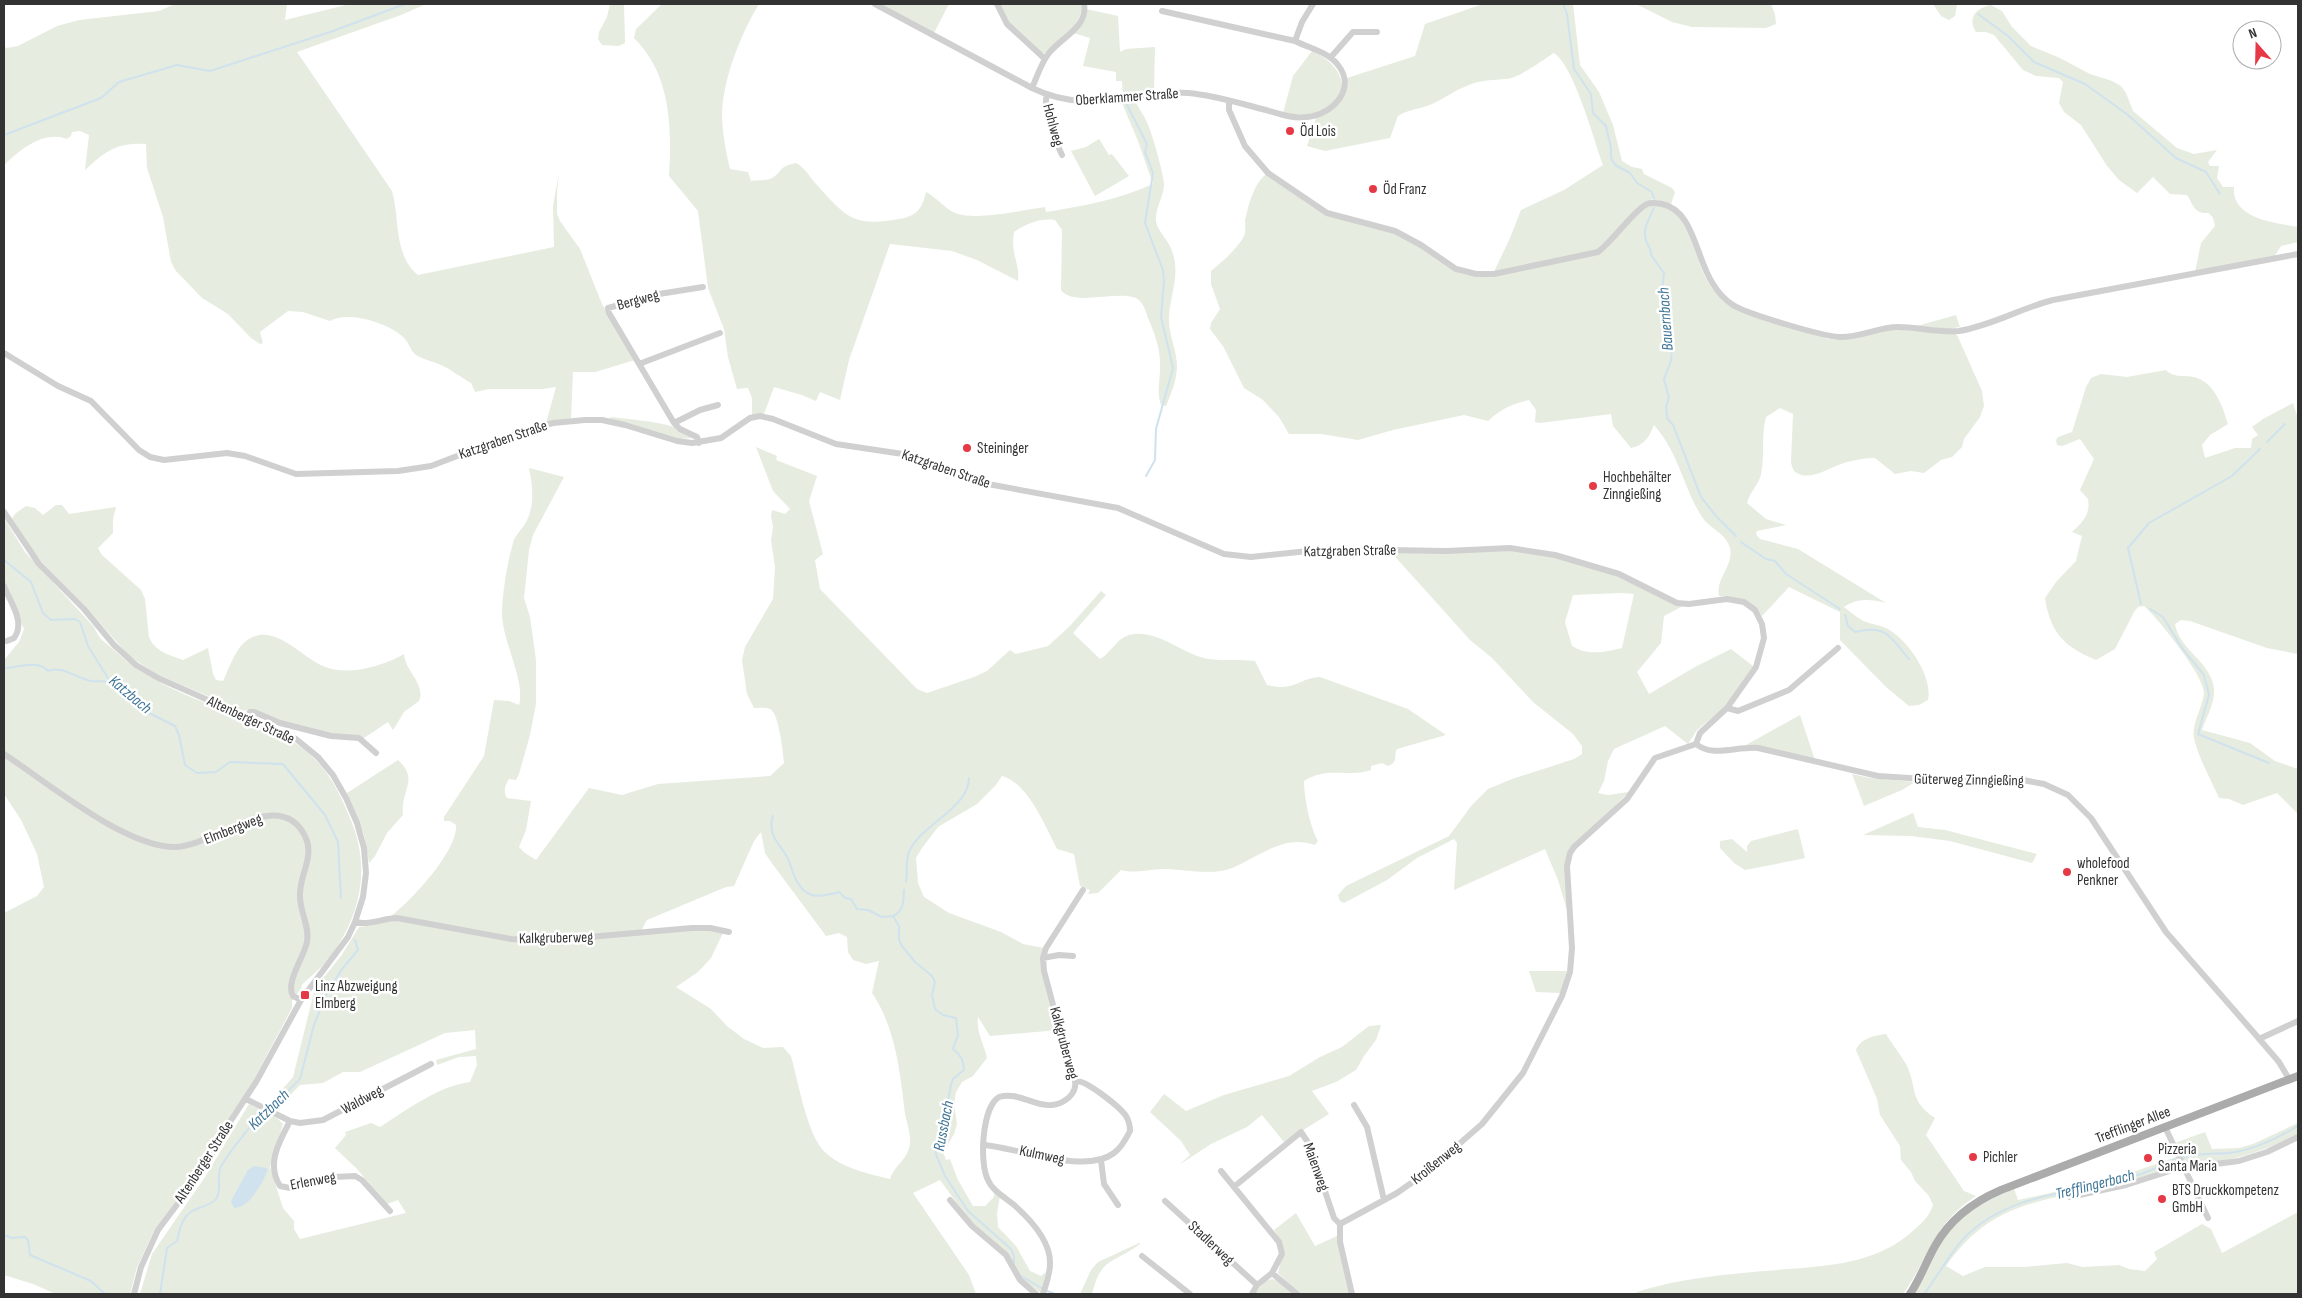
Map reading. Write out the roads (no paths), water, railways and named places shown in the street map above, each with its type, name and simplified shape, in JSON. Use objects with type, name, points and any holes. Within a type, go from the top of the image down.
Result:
[{"type":"main road","name":"Trefflinger Allee","points":[[1910,1294],[1947,1228],[1963,1212],[1978,1201],[2001,1190],[2288,1078],[2298,1076]]},
{"type":"street","name":"Oberklammer Straße","points":[[875,4],[1046,95],[1080,102],[1157,94],[1188,93],[1294,117],[1308,117],[1320,114],[1338,102],[1343,94],[1344,75],[1339,65],[1330,57]]},
{"type":"street","points":[[997,4],[1007,24],[1045,59]]},
{"type":"street","points":[[1032,88],[1045,59],[1080,24],[1084,17],[1084,4]]},
{"type":"street","points":[[1295,41],[1302,22],[1313,4]]},
{"type":"street","points":[[1162,11],[1295,41],[1330,57],[1353,32],[1378,32]]},
{"type":"street","name":"Hohlweg","points":[[1046,95],[1045,101],[1052,129],[1062,155]]},
{"type":"street","points":[[1229,101],[1229,110],[1245,146],[1268,173],[1327,213],[1395,231],[1414,240],[1456,269],[1476,274],[1494,274],[1598,252],[1647,204],[1662,204],[1671,206],[1684,217],[1710,280],[1728,301],[1743,310],[1828,336],[1848,337],[1896,327],[1934,331],[1958,331],[2053,300],[2298,254]]},
{"type":"street","name":"Bergweg","points":[[699,443],[697,437],[680,429],[674,423],[608,308],[659,294],[703,287]]},
{"type":"street","points":[[639,364],[720,333]]},
{"type":"street","name":"Katzgraben Straße","points":[[4,353],[52,382],[91,401],[139,450],[150,457],[164,460],[227,453],[245,456],[296,474],[413,470],[431,466],[529,429],[553,423],[585,420],[612,422],[677,441],[699,443],[721,438],[750,418],[766,417],[836,444],[916,456],[976,482],[1118,508],[1224,554],[1251,557],[1346,548],[1447,551],[1523,549],[1555,554],[1602,568],[1677,603],[1689,604],[1716,600],[1735,600],[1744,602],[1755,610],[1762,624],[1764,638],[1756,667],[1727,708],[1700,733],[1696,744]]},
{"type":"street","points":[[674,423],[700,410],[718,405]]},
{"type":"street","name":"Altenberger Straße","points":[[4,512],[39,564],[84,609],[124,655],[158,678],[247,716],[296,739],[308,747],[326,766],[340,787],[357,823],[364,848],[365,886],[355,922],[340,950],[301,1000],[246,1099],[191,1188],[165,1220],[152,1242],[141,1267],[134,1294]]},
{"type":"street","points":[[4,586],[18,619],[19,626],[14,638],[6,641]]},
{"type":"street","points":[[1727,708],[1738,711],[1789,690],[1838,648]]},
{"type":"street","points":[[247,716],[250,712],[254,712],[280,723],[332,736],[359,738],[376,753]]},
{"type":"street","name":"Güterweg Zinngießing","points":[[1696,744],[1701,748],[1713,751],[1742,747],[1758,748],[1878,776],[1925,779],[2018,779],[2056,788],[2068,795],[2091,818],[2166,932],[2259,1039],[2288,1078]]},
{"type":"street","name":"Kroißenweg","points":[[1340,1224],[1408,1186],[1472,1134],[1517,1082],[1562,996],[1570,972],[1572,948],[1566,866],[1570,853],[1580,841],[1627,799],[1655,758],[1696,744]]},
{"type":"street","name":"Elmbergweg","points":[[4,754],[103,820],[127,834],[154,844],[168,847],[191,845],[266,815],[286,818],[294,822],[305,836],[309,850],[300,893],[307,924],[307,942],[291,988],[293,996],[301,1000]]},
{"type":"street","points":[[1073,956],[1059,955],[1044,958],[1046,948],[1083,890]]},
{"type":"street","name":"Kalkgruberweg","points":[[355,922],[366,924],[380,919],[397,918],[511,939],[543,941],[692,928],[710,928],[729,932]]},
{"type":"street","name":"Kalkgruberweg","points":[[1044,958],[1049,989],[1076,1081],[1073,1093],[1054,1105],[1041,1104],[1014,1096],[1004,1096],[996,1099],[988,1112],[984,1144],[984,1160],[988,1182],[1031,1221],[1048,1250],[1050,1265],[1044,1292]]},
{"type":"street","points":[[2259,1039],[2298,1021]]},
{"type":"street","name":"Waldweg","points":[[290,1121],[307,1123],[322,1120],[431,1064]]},
{"type":"street","points":[[1076,1081],[1084,1082],[1120,1110],[1129,1122],[1130,1131],[1121,1147],[1101,1160],[1104,1184],[1118,1205]]},
{"type":"street","points":[[246,1099],[290,1121]]},
{"type":"street","points":[[1354,1105],[1369,1133],[1384,1200]]},
{"type":"street","name":"Erlenweg","points":[[290,1121],[278,1146],[273,1163],[275,1177],[280,1186],[290,1188],[351,1175],[362,1180],[390,1211]]},
{"type":"street","points":[[2165,1127],[2208,1218]]},
{"type":"street","name":"Maienweg","points":[[1235,1186],[1302,1132],[1309,1144],[1334,1218],[1340,1224]]},
{"type":"street","points":[[2070,1196],[2111,1189],[2183,1166],[2239,1161],[2267,1152],[2298,1137]]},
{"type":"street","name":"Kulmweg","points":[[984,1144],[1070,1161],[1101,1160]]},
{"type":"street","points":[[1221,1171],[1279,1242],[1282,1254],[1272,1273],[1257,1286],[1252,1294]]},
{"type":"street","points":[[950,1200],[972,1226],[1006,1255],[1020,1280],[1036,1294]]},
{"type":"street","name":"Stadlerweg","points":[[1165,1201],[1257,1286]]},
{"type":"street","points":[[1340,1224],[1340,1242],[1352,1294]]},
{"type":"street","points":[[1142,1256],[1190,1294]]},
{"type":"street","points":[[1272,1273],[1297,1294]]},
{"type":"water","points":[[254,1166],[268,1170],[259,1188],[250,1199],[240,1207],[234,1208],[231,1201],[248,1170]]},
{"type":"waterway","points":[[4,135],[101,98],[119,82],[177,65],[210,71],[333,31],[405,4]]},
{"type":"waterway","name":"Bauernbach","points":[[1563,4],[1567,14],[1574,69],[1591,94],[1593,113],[1606,126],[1611,148],[1611,158],[1615,165],[1630,173],[1637,183],[1652,192],[1654,199]]},
{"type":"waterway","points":[[1978,14],[2008,36],[2034,62],[2085,84],[2128,115],[2176,158],[2206,172],[2220,194]]},
{"type":"waterway","points":[[1127,105],[1147,144],[1145,152],[1153,173],[1145,223],[1163,270],[1161,317],[1173,368],[1156,429],[1155,460],[1146,476]]},
{"type":"waterway","name":"Bauernbach","points":[[1654,208],[1647,223],[1645,236],[1651,255],[1664,273],[1662,292],[1667,309],[1667,331],[1672,349],[1671,361],[1664,379],[1669,398],[1666,406],[1667,418],[1673,425],[1701,497],[1716,516],[1736,536]]},
{"type":"waterway","points":[[2267,442],[2285,424]]},
{"type":"waterway","points":[[2141,604],[2128,548],[2149,523],[2232,476],[2260,449]]},
{"type":"waterway","name":"Bauernbach","points":[[1741,542],[1766,559],[1775,561],[1786,574],[1840,609]]},
{"type":"waterway","name":"Katzbach","points":[[4,560],[31,582],[43,613],[51,620],[75,619],[80,622],[88,646],[111,683],[143,710],[175,726],[179,735],[185,765],[197,773],[216,772],[230,762],[283,764],[325,815],[338,842],[341,898]]},
{"type":"waterway","points":[[2150,609],[2163,617],[2182,648],[2204,675],[2209,695],[2198,734],[2269,763]]},
{"type":"waterway","name":"Bauernbach","points":[[1845,615],[1848,626],[1855,632],[1866,630],[1881,631],[1887,634],[1909,659]]},
{"type":"waterway","points":[[4,668],[39,665],[48,671],[59,670],[86,680],[111,683]]},
{"type":"waterway","name":"Russbach","points":[[906,882],[908,855],[915,842],[961,798],[967,789],[969,778]]},
{"type":"waterway","name":"Russbach","points":[[773,816],[771,823],[773,836],[789,861],[792,871],[803,890],[815,896],[839,892],[845,898],[851,899],[857,909],[868,910],[882,917],[893,916]]},
{"type":"waterway","name":"Russbach","points":[[904,890],[900,911],[893,916],[899,926],[899,940],[915,962],[932,976],[935,982],[932,995],[935,1009],[943,1015],[956,1018],[958,1035],[953,1049],[958,1053],[964,1067],[964,1070],[953,1079],[951,1085],[947,1106],[946,1131],[935,1150],[937,1157],[945,1176],[968,1211],[1011,1249],[1014,1263]]},
{"type":"waterway","name":"Katzbach","points":[[271,1108],[300,1079],[314,1025],[327,993],[342,969],[358,950],[355,940]]},
{"type":"waterway","name":"Katzbach","points":[[160,1294],[167,1248],[177,1241],[181,1225],[189,1213],[210,1204],[216,1199],[219,1192],[219,1173],[222,1164],[248,1129],[265,1112]]},
{"type":"waterway","name":"Trefflingerbach","points":[[2182,1158],[2199,1154],[2229,1153],[2247,1149],[2274,1139],[2298,1126]]},
{"type":"waterway","name":"Trefflingerbach","points":[[1924,1294],[1967,1235],[1985,1221],[2004,1210],[2044,1196],[2109,1183],[2137,1175],[2177,1159]]},
{"type":"waterway","points":[[4,1235],[12,1238],[25,1237],[28,1240],[30,1255],[91,1281],[105,1294]]},
{"type":"waterway","name":"Russbach","points":[[1021,1276],[1043,1289]]},
{"type":"waterway","name":"Russbach","points":[[1047,1291],[1055,1294]]},
{"type":"place","name":"Öd Lois","points":[[1290,131]]},
{"type":"place","name":"Öd Franz","points":[[1373,189]]},
{"type":"place","name":"Steininger","points":[[967,448]]},
{"type":"place","name":"Hochbehälter Zinngießing","points":[[1593,486]]},
{"type":"place","name":"wholefood Penkner","points":[[2067,872]]},
{"type":"place","name":"Linz Abzweigung Elmberg","points":[[305,995]]},
{"type":"place","name":"Pichler","points":[[1973,1157]]},
{"type":"place","name":"Pizzeria Santa Maria","points":[[2148,1158]]},
{"type":"place","name":"BTS Druckkompetenz GmbH","points":[[2162,1199]]}]
